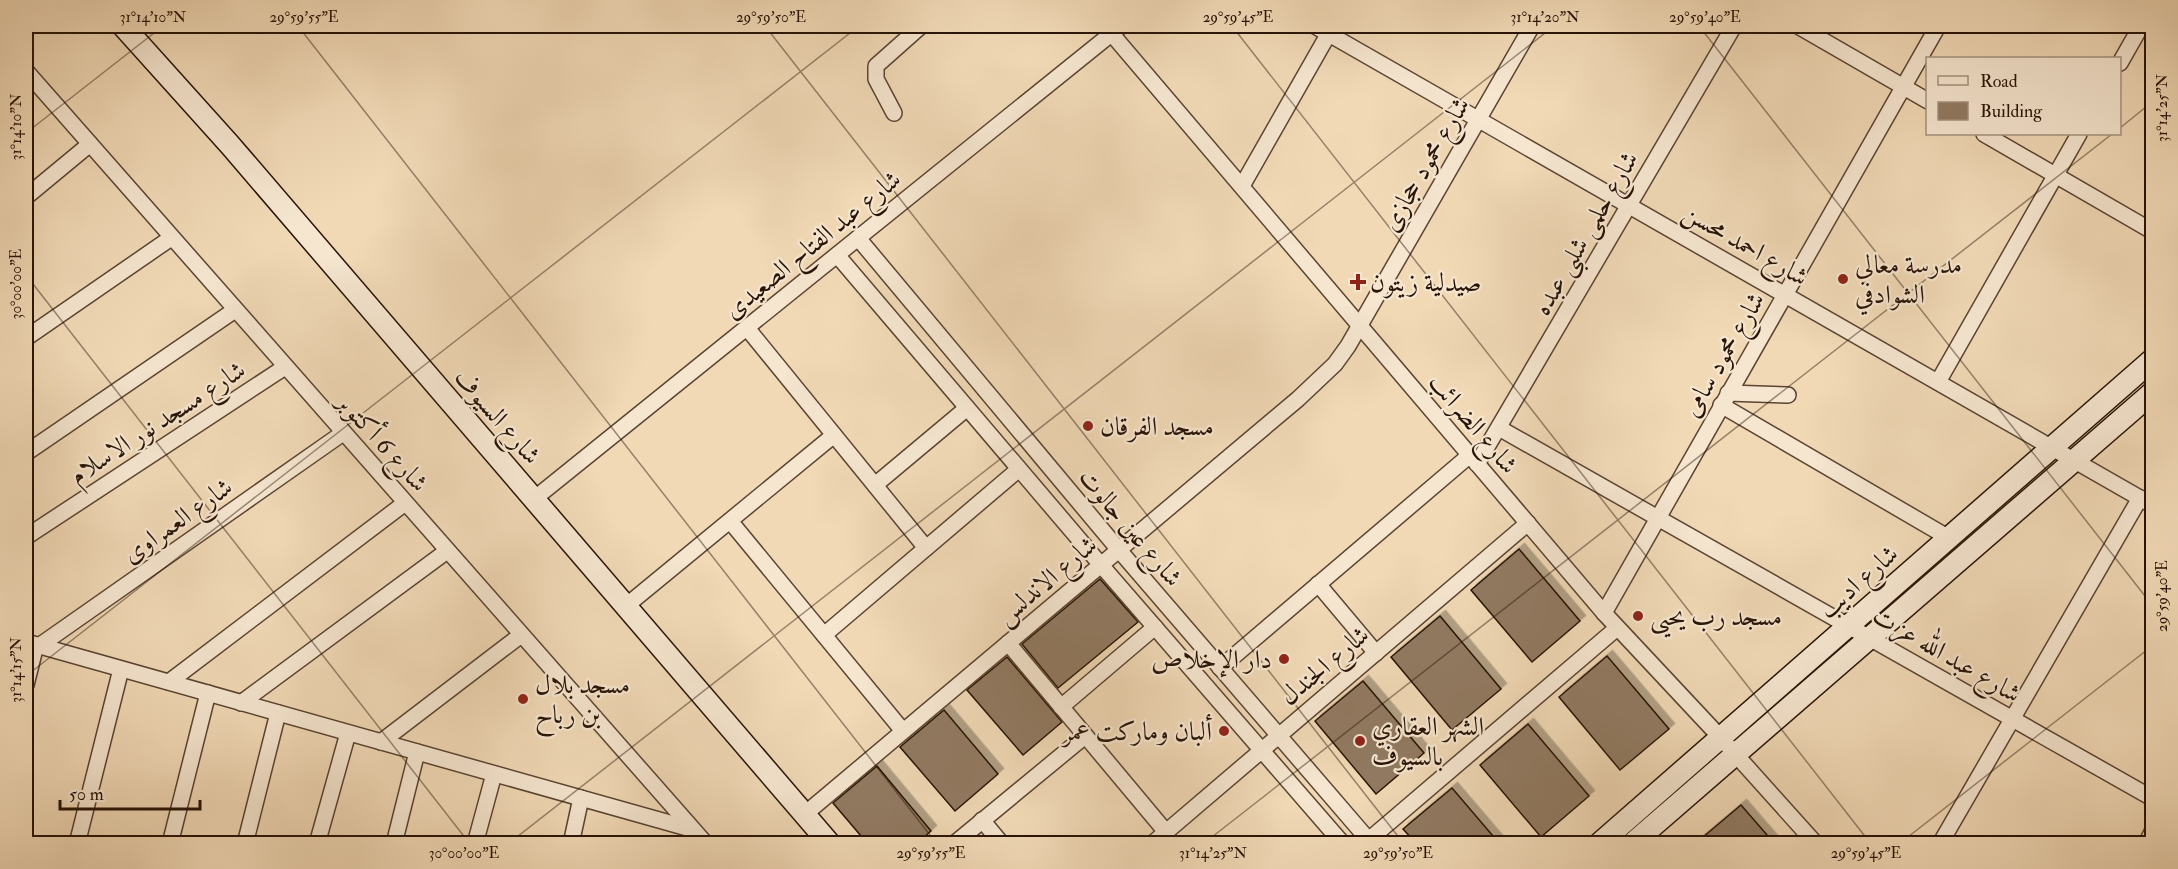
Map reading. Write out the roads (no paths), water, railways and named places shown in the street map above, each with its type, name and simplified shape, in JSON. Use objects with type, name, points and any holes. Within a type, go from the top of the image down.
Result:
[{"type":"main road","name":"شارع السيوف","points":[[123,26],[230,145],[830,843]]},
{"type":"main road","name":"شارع اديب","points":[[1599,843],[2152,360]]},
{"type":"main road","name":"شارع اديب","points":[[1632,843],[2152,393]]},
{"type":"street","points":[[894,113],[876,79],[876,66],[921,26]]},
{"type":"street","name":"شارع محمود حجازى","points":[[1360,326],[1532,26]]},
{"type":"street","name":"شارع حلمى شلبى عبده","points":[[1220,668],[1318,584],[1474,459],[1499,428],[1734,26]]},
{"type":"street","points":[[1798,26],[1926,100]]},
{"type":"street","name":"شارع محمود سامى","points":[[1604,613],[1938,26]]},
{"type":"street","points":[[2121,61],[2141,26]]},
{"type":"street","name":"شارع عبد الفتاح الصعيدى","points":[[534,499],[858,238],[1112,28]]},
{"type":"street","name":"شارع الضرائب","points":[[1112,28],[1242,186],[1604,613],[1816,843]]},
{"type":"street","points":[[1242,186],[1326,28]]},
{"type":"street","name":"شارع احمد محسن","points":[[1326,28],[1479,119],[2146,501]]},
{"type":"street","name":"شارع 6 أكتوبر","points":[[26,74],[521,634],[690,833],[706,843]]},
{"type":"street","points":[[1986,135],[2152,231]]},
{"type":"street","points":[[1938,382],[2078,135]]},
{"type":"street","points":[[26,197],[90,144]]},
{"type":"street","points":[[26,338],[171,238]]},
{"type":"street","name":"شارع عين جالوت","points":[[858,238],[1119,550],[1368,842]]},
{"type":"street","name":"شارع عين جالوت","points":[[837,255],[1101,565],[1343,843]]},
{"type":"street","points":[[26,453],[235,310]]},
{"type":"street","name":"شارع الاندلس","points":[[805,814],[1320,379],[1335,364],[1360,326]]},
{"type":"street","points":[[747,328],[926,548]]},
{"type":"street","name":"شارع مسجد نور الاسلام","points":[[26,537],[285,367]]},
{"type":"street","points":[[1724,399],[1788,394]]},
{"type":"street","points":[[1724,399],[1949,538]]},
{"type":"street","points":[[875,485],[967,408]]},
{"type":"street","name":"شارع عبد الله عزت","points":[[1499,428],[2152,798]]},
{"type":"street","name":"شارع العمراوى","points":[[34,645],[343,433]]},
{"type":"street","points":[[626,606],[834,435]]},
{"type":"street","points":[[824,635],[1019,469]]},
{"type":"street","points":[[1940,843],[2012,719],[2146,501]]},
{"type":"street","points":[[169,682],[405,503]]},
{"type":"street","points":[[730,521],[903,731]]},
{"type":"street","name":"شارع الجندل","points":[[1152,843],[1528,523]]},
{"type":"street","points":[[241,702],[447,550]]},
{"type":"street","points":[[1318,584],[1376,653]]},
{"type":"street","points":[[1061,707],[1155,627]]},
{"type":"street","points":[[1368,842],[1617,628]]},
{"type":"street","points":[[381,742],[521,634]]},
{"type":"street","points":[[1008,643],[1166,832]]},
{"type":"street","points":[[26,685],[34,645],[581,798],[690,833]]},
{"type":"street","points":[[77,843],[121,669]]},
{"type":"street","points":[[170,843],[208,693]]},
{"type":"street","points":[[245,843],[278,713]]},
{"type":"street","points":[[318,843],[348,733]]},
{"type":"street","points":[[954,843],[1085,736]]},
{"type":"street","points":[[394,843],[417,752]]},
{"type":"street","points":[[475,843],[494,774]]},
{"type":"street","points":[[571,843],[581,798]]},
{"type":"street","points":[[982,820],[1002,843]]},
{"type":"street","points":[[2146,843],[2152,832]]},
{"type":"place","name":"مدرسة معالي الشوادفي","points":[[1843,279]]},
{"type":"place","name":"صيدلية زيتون","points":[[1358,282]]},
{"type":"place","name":"مسجد الفرقان","points":[[1088,426]]},
{"type":"place","name":"مسجد رب يحيى","points":[[1638,616]]},
{"type":"place","name":"دار الإخلاص","points":[[1284,659]]},
{"type":"place","name":"مسجد بلال بن رباح","points":[[523,699]]},
{"type":"place","name":"ألبان وماركت عمر","points":[[1224,731]]},
{"type":"place","name":"الشهر العقاري بالسيوف","points":[[1360,741]]}]
